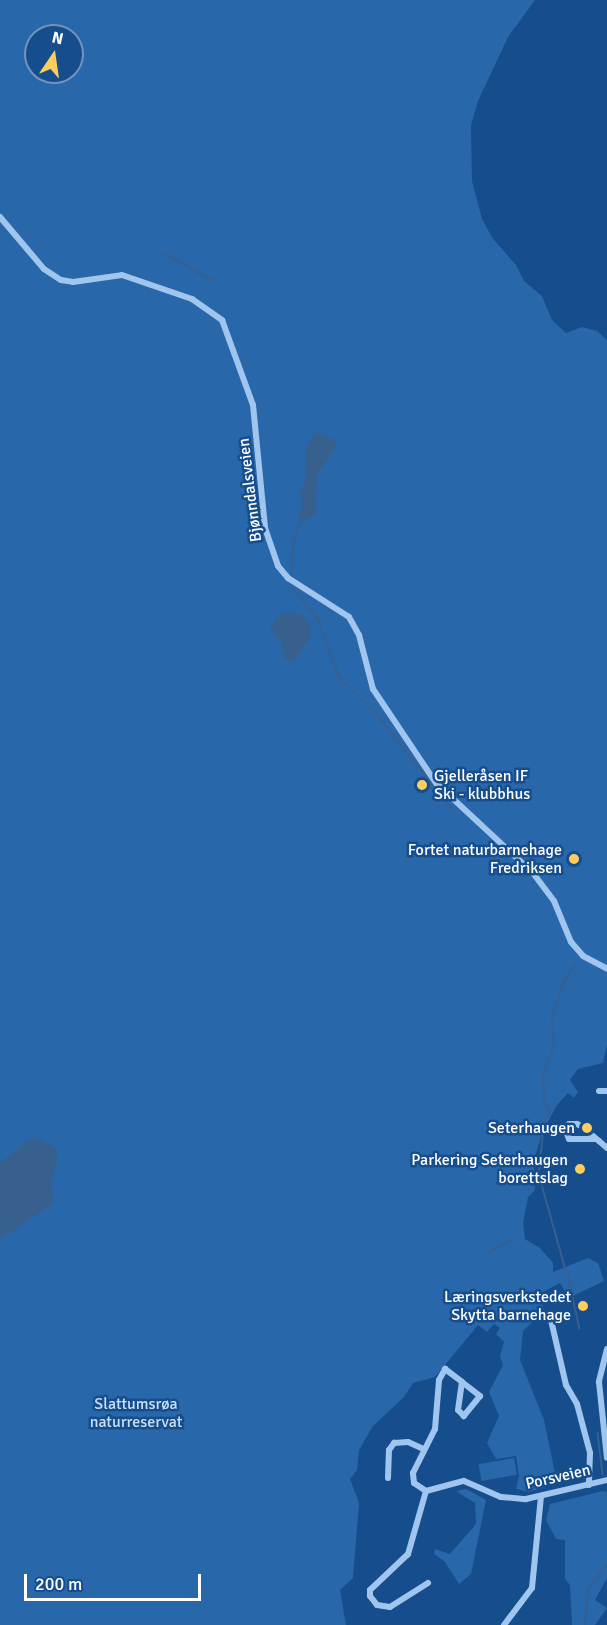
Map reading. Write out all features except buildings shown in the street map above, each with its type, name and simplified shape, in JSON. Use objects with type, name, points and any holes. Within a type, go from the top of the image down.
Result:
[{"type":"street","name":"Bjønndalsveien","points":[[0,217],[44,269],[61,280],[72,282],[122,275],[192,299],[222,320],[253,405],[265,528],[278,566],[288,578],[349,617],[359,635],[373,689],[436,783],[533,873],[554,901],[571,942],[583,956],[607,969]]},
{"type":"street","points":[[599,1091],[607,1090]]},
{"type":"street","points":[[596,1139],[569,1139],[565,1129],[569,1124],[577,1124],[596,1139],[607,1148]]},
{"type":"street","points":[[551,1320],[566,1385],[577,1404],[589,1445],[589,1485]]},
{"type":"street","points":[[607,1349],[600,1370],[607,1458]]},
{"type":"street","points":[[428,1583],[390,1607],[377,1605],[370,1596],[370,1590],[408,1554],[426,1491],[414,1483],[412,1476],[436,1425],[441,1375],[445,1369],[462,1382],[480,1396],[464,1416],[458,1410],[462,1382]]},
{"type":"street","points":[[388,1478],[389,1450],[394,1443],[408,1442],[424,1449]]},
{"type":"street","name":"Porsveien","points":[[426,1491],[461,1481],[511,1499],[541,1497],[607,1480]]},
{"type":"street","points":[[504,1625],[532,1588],[541,1497]]},
{"type":"green space","name":"Slattumsrøa naturreservat","points":[[0,0],[535,0],[508,37],[478,101],[471,125],[472,181],[482,219],[493,239],[516,265],[524,281],[542,296],[552,320],[566,333],[582,327],[597,331],[607,340],[607,1045],[603,1063],[578,1069],[570,1080],[578,1092],[574,1098],[568,1093],[557,1105],[543,1131],[534,1160],[535,1190],[528,1197],[523,1223],[525,1239],[540,1248],[553,1263],[553,1272],[588,1258],[598,1263],[604,1281],[569,1298],[560,1283],[539,1294],[544,1310],[523,1331],[520,1360],[544,1420],[557,1483],[529,1492],[516,1489],[519,1476],[516,1456],[496,1459],[487,1443],[499,1416],[489,1392],[503,1365],[500,1356],[504,1342],[496,1334],[500,1328],[494,1324],[487,1332],[478,1325],[435,1377],[413,1383],[404,1397],[373,1426],[359,1450],[357,1470],[350,1479],[359,1503],[353,1578],[340,1590],[346,1625],[0,1625]]},
{"type":"green space","points":[[514,1458],[517,1475],[481,1481],[479,1464]]},
{"type":"green space","points":[[466,1489],[486,1500],[471,1574],[459,1584],[445,1562],[434,1554],[435,1549],[450,1554],[476,1524],[475,1503],[456,1491]]},
{"type":"green space","points":[[603,1491],[607,1493],[607,1578],[595,1600],[607,1608],[595,1625],[572,1625],[570,1585],[565,1579],[565,1540],[556,1539],[546,1520],[550,1504]]},
{"type":"shaded area","points":[[319,433],[336,441],[334,450],[317,475],[316,515],[301,522],[298,518],[303,504],[300,495],[305,481],[306,450],[314,434]]},
{"type":"shaded area","points":[[286,613],[302,614],[309,621],[311,635],[294,662],[286,661],[281,642],[270,629],[276,617]]},
{"type":"shaded area","points":[[37,1138],[54,1147],[58,1157],[51,1182],[54,1203],[0,1240],[0,1163],[27,1141]]},
{"type":"waterway","points":[[163,253],[214,281]]},
{"type":"waterway","points":[[292,577],[293,542],[301,522]]},
{"type":"waterway","points":[[291,586],[318,619],[340,678],[380,718],[451,808]]},
{"type":"waterway","points":[[543,1125],[550,1112],[544,1101],[543,1076],[554,1045],[552,1019],[563,984],[575,965]]},
{"type":"waterway","points":[[544,1129],[539,1174],[566,1270]]},
{"type":"waterway","points":[[488,1253],[513,1239]]},
{"type":"waterway","points":[[568,1275],[580,1329]]},
{"type":"waterway","points":[[598,1433],[603,1475]]},
{"type":"waterway","points":[[606,1492],[607,1496]]},
{"type":"waterway","points":[[585,1625],[588,1589],[607,1565]]},
{"type":"place","name":"Gjelleråsen IF Ski - klubbhus","points":[[422,785]]},
{"type":"place","name":"Fortet naturbarnehage Fredriksen","points":[[574,859]]},
{"type":"place","name":"Seterhaugen","points":[[587,1128]]},
{"type":"place","name":"Parkering Seterhaugen borettslag","points":[[580,1169]]},
{"type":"place","name":"Læringsverkstedet Skytta barnehage","points":[[583,1306]]}]
